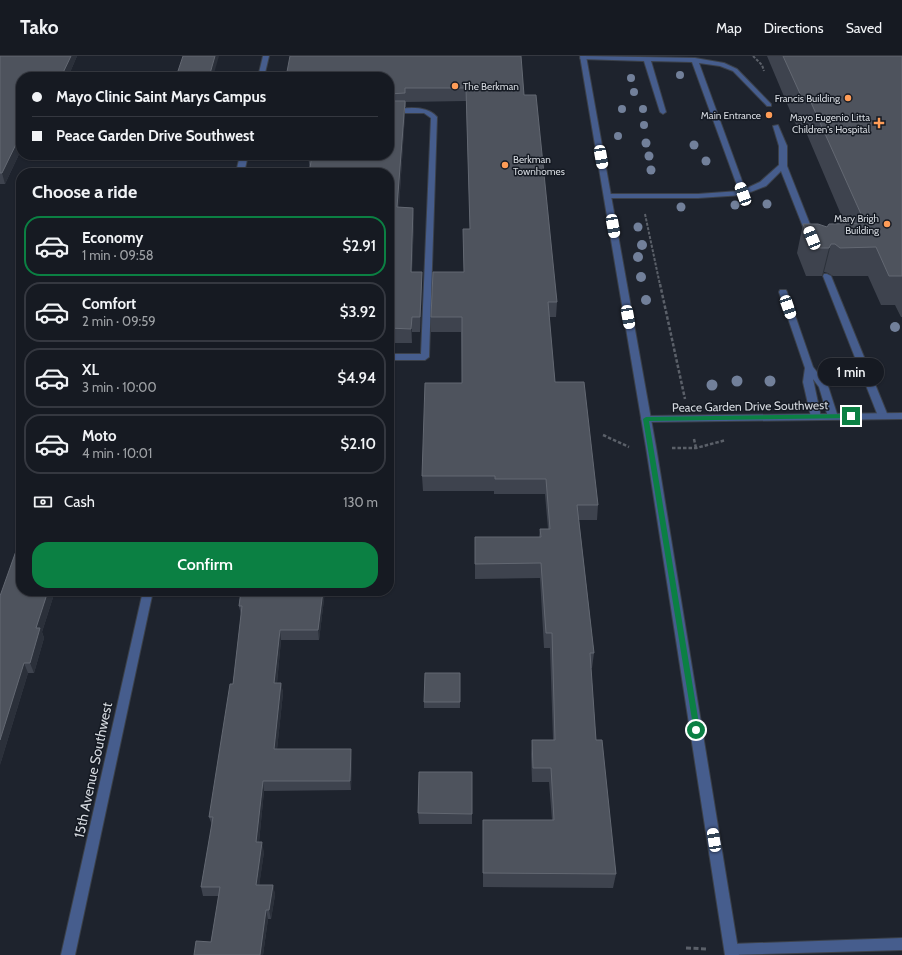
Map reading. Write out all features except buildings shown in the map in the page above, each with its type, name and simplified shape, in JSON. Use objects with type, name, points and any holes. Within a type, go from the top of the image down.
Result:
[{"type":"street","points":[[263,72],[266,56]]},
{"type":"street","points":[[769,105],[752,86],[734,70],[722,64],[695,60],[583,57],[646,419],[732,952],[902,944]]},
{"type":"street","points":[[647,59],[663,112]]},
{"type":"street","points":[[695,60],[743,194]]},
{"type":"street","points":[[394,111],[425,111],[434,117],[425,357],[394,357]]},
{"type":"street","points":[[776,126],[783,146],[783,166],[814,245]]},
{"type":"street","points":[[608,196],[743,194],[763,184],[783,166]]},
{"type":"street","points":[[827,276],[883,416]]},
{"type":"street","points":[[783,292],[809,368],[823,386],[833,417]]},
{"type":"street","points":[[809,368],[808,382],[816,417]]},
{"type":"street","name":"Peace Garden Drive Southwest","points":[[646,419],[902,416]]},
{"type":"street","name":"15th Avenue Southwest","points":[[68,955],[147,596]]},
{"type":"path","points":[[641,196],[684,396]]},
{"type":"place","name":"The Berkman","points":[[455,86]]},
{"type":"place","name":"Francis Building","points":[[848,98]]},
{"type":"place","name":"Main Entrance","points":[[769,115]]},
{"type":"place","name":"Mayo Eugenio Litta Children's Hospital","points":[[879,123]]},
{"type":"place","name":"Berkman Townhomes","points":[[505,165]]},
{"type":"place","name":"Mary Brigh Building","points":[[887,224]]},
{"type":"route","points":[[696,730],[646,419],[851,416]]}]
